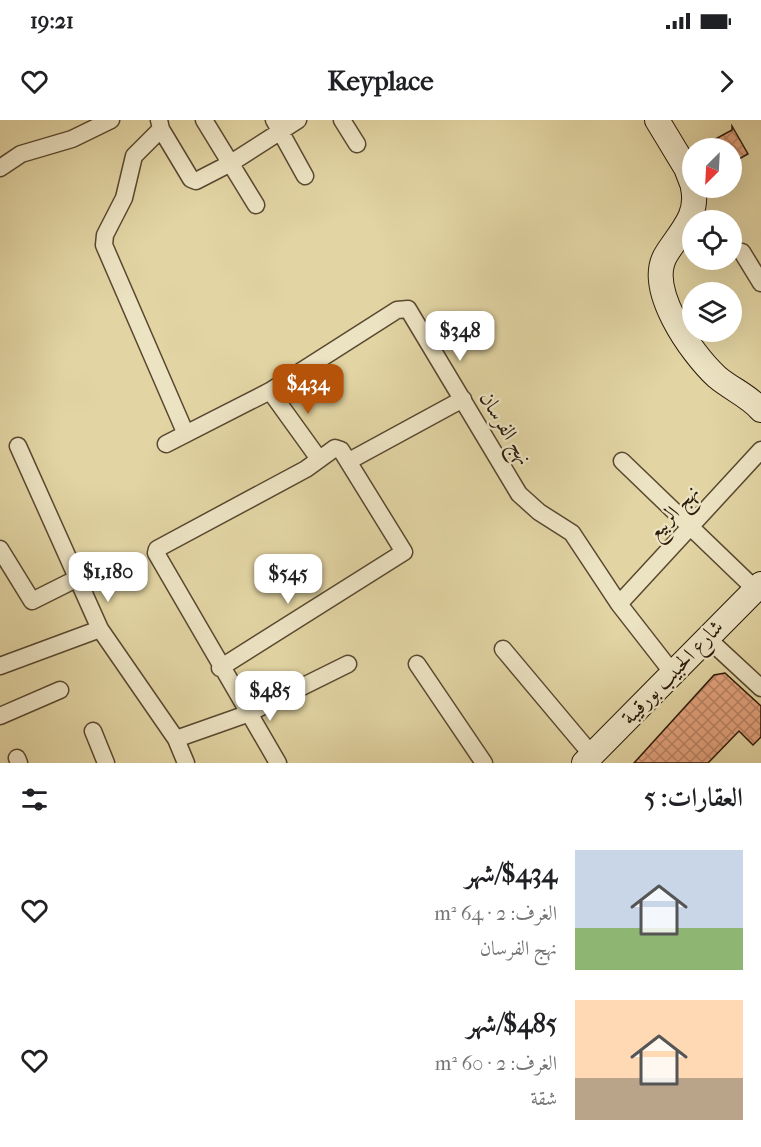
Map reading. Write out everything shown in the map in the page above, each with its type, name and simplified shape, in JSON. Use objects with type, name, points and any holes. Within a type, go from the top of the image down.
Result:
[{"type":"street","points":[[0,168],[21,154],[72,139],[111,120]]},
{"type":"street","points":[[204,120],[255,205]]},
{"type":"street","points":[[185,432],[104,245],[105,235],[124,198],[134,156],[160,124],[194,181],[200,181],[231,163],[277,125],[298,120]]},
{"type":"street","points":[[342,120],[357,144]]},
{"type":"street","points":[[657,120],[682,167]]},
{"type":"street","points":[[277,125],[305,176]]},
{"type":"street","points":[[695,198],[691,218],[662,262],[660,281],[663,294],[670,313],[708,367],[720,380],[759,404]]},
{"type":"street","points":[[742,252],[761,283]]},
{"type":"street","name":"نهج الفرسان","points":[[166,444],[185,432],[270,391],[403,308],[411,313],[519,494],[539,512],[572,533],[618,604],[672,672]]},
{"type":"street","points":[[270,391],[319,459]]},
{"type":"street","points":[[349,461],[463,399]]},
{"type":"street","points":[[18,446],[100,629],[176,739],[186,763]]},
{"type":"street","points":[[220,668],[404,552],[344,452],[335,448],[306,469],[157,549],[156,555],[220,668],[278,763]]},
{"type":"street","name":"نهج الربيع","points":[[618,604],[761,450]]},
{"type":"street","points":[[622,461],[689,528],[758,586]]},
{"type":"street","points":[[0,549],[32,601],[78,578]]},
{"type":"street","name":"شارع الحبيب بورقيبة","points":[[588,759],[758,586]]},
{"type":"street","points":[[0,666],[100,629]]},
{"type":"street","points":[[706,637],[761,688]]},
{"type":"street","points":[[503,649],[588,759]]},
{"type":"street","points":[[176,739],[247,714],[348,664]]},
{"type":"street","points":[[417,664],[484,763]]},
{"type":"street","points":[[0,716],[60,690]]},
{"type":"street","points":[[93,731],[106,763]]},
{"type":"building","points":[[732,126],[739,138],[717,138],[732,130]]},
{"type":"building","points":[[742,144],[748,154],[742,157]]},
{"type":"building","points":[[725,673],[761,706],[761,737],[753,745],[739,731],[708,763],[634,763],[714,675]]}]
